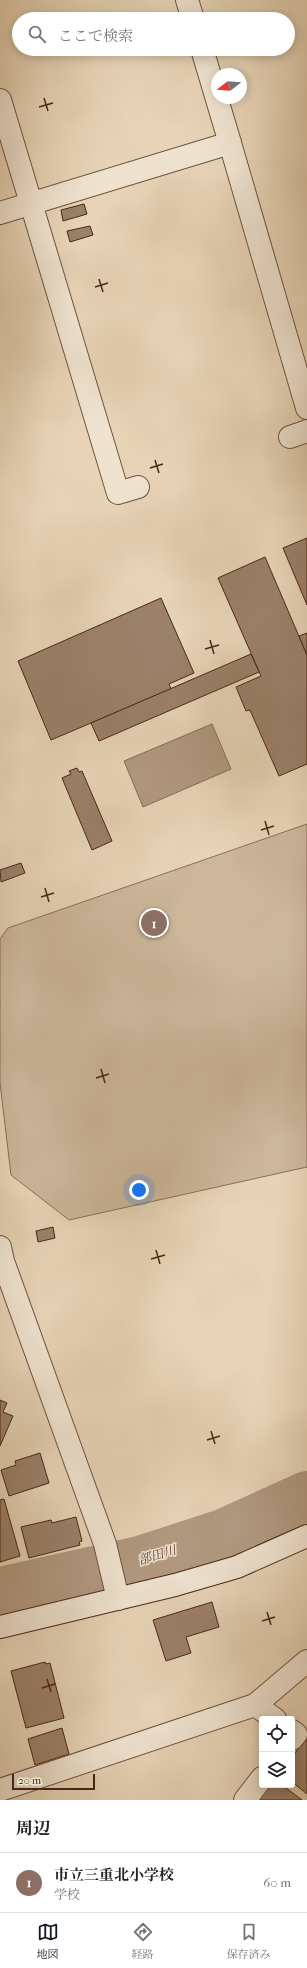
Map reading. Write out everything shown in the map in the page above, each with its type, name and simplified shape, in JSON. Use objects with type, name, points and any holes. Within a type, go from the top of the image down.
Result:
[{"type":"street","points":[[187,0],[191,12]]},
{"type":"street","points":[[204,56],[307,408]]},
{"type":"street","points":[[0,100],[118,493],[138,487]]},
{"type":"street","points":[[0,213],[230,143]]},
{"type":"street","points":[[0,1247],[6,1269],[104,1544],[116,1591]]},
{"type":"street","points":[[0,1627],[116,1591],[237,1568],[307,1536]]},
{"type":"street","points":[[0,1790],[255,1705],[307,1660]]},
{"type":"street","points":[[255,1705],[271,1716]]},
{"type":"street","points":[[245,1800],[259,1782]]},
{"type":"shaded area","points":[[212,724],[231,769],[143,807],[124,761]]},
{"type":"shaded area","points":[[307,824],[307,1167],[69,1220],[11,1175],[0,1083],[0,939],[8,928]]},
{"type":"building","points":[[84,204],[87,214],[63,221],[61,210]]},
{"type":"building","points":[[90,226],[93,235],[70,242],[67,231]]},
{"type":"building","points":[[307,538],[307,605],[283,548]]},
{"type":"building","points":[[265,557],[307,655],[307,764],[279,776],[250,710],[246,711],[236,687],[261,676],[218,578]]},
{"type":"building","points":[[161,598],[194,673],[169,684],[171,689],[51,740],[18,661]]},
{"type":"building","points":[[307,633],[307,655],[299,636]]},
{"type":"building","points":[[251,654],[259,672],[99,741],[91,723]]},
{"type":"building","points":[[77,768],[79,772],[82,771],[112,841],[92,850],[62,778],[71,774],[69,771]]},
{"type":"building","points":[[21,863],[25,873],[1,882],[0,870]]},
{"type":"building","points":[[53,1227],[55,1238],[38,1242],[36,1231]]},
{"type":"building","points":[[0,1400],[7,1403],[3,1412],[13,1416],[0,1446]]},
{"type":"building","points":[[40,1453],[49,1483],[9,1496],[1,1470],[16,1465],[15,1461]]},
{"type":"building","points":[[4,1499],[20,1556],[0,1562],[0,1500]]},
{"type":"building","points":[[76,1517],[82,1541],[79,1542],[80,1545],[29,1558],[21,1527],[51,1520],[52,1523]]},
{"type":"building","points":[[212,1602],[219,1627],[186,1637],[191,1653],[166,1661],[153,1620]]},
{"type":"building","points":[[45,1662],[46,1664],[50,1663],[64,1718],[26,1728],[11,1671]]},
{"type":"building","points":[[62,1728],[69,1754],[35,1765],[28,1739]]},
{"type":"building","points":[[307,1738],[307,1794],[295,1784],[295,1753]]},
{"type":"building","points":[[268,1788],[286,1788],[302,1800],[258,1800]]},
{"type":"waterway","name":"部田川","points":[[0,1592],[140,1561],[223,1534],[307,1496]]},
{"type":"place","name":"市立三重北小学校","points":[[154,923]]}]
